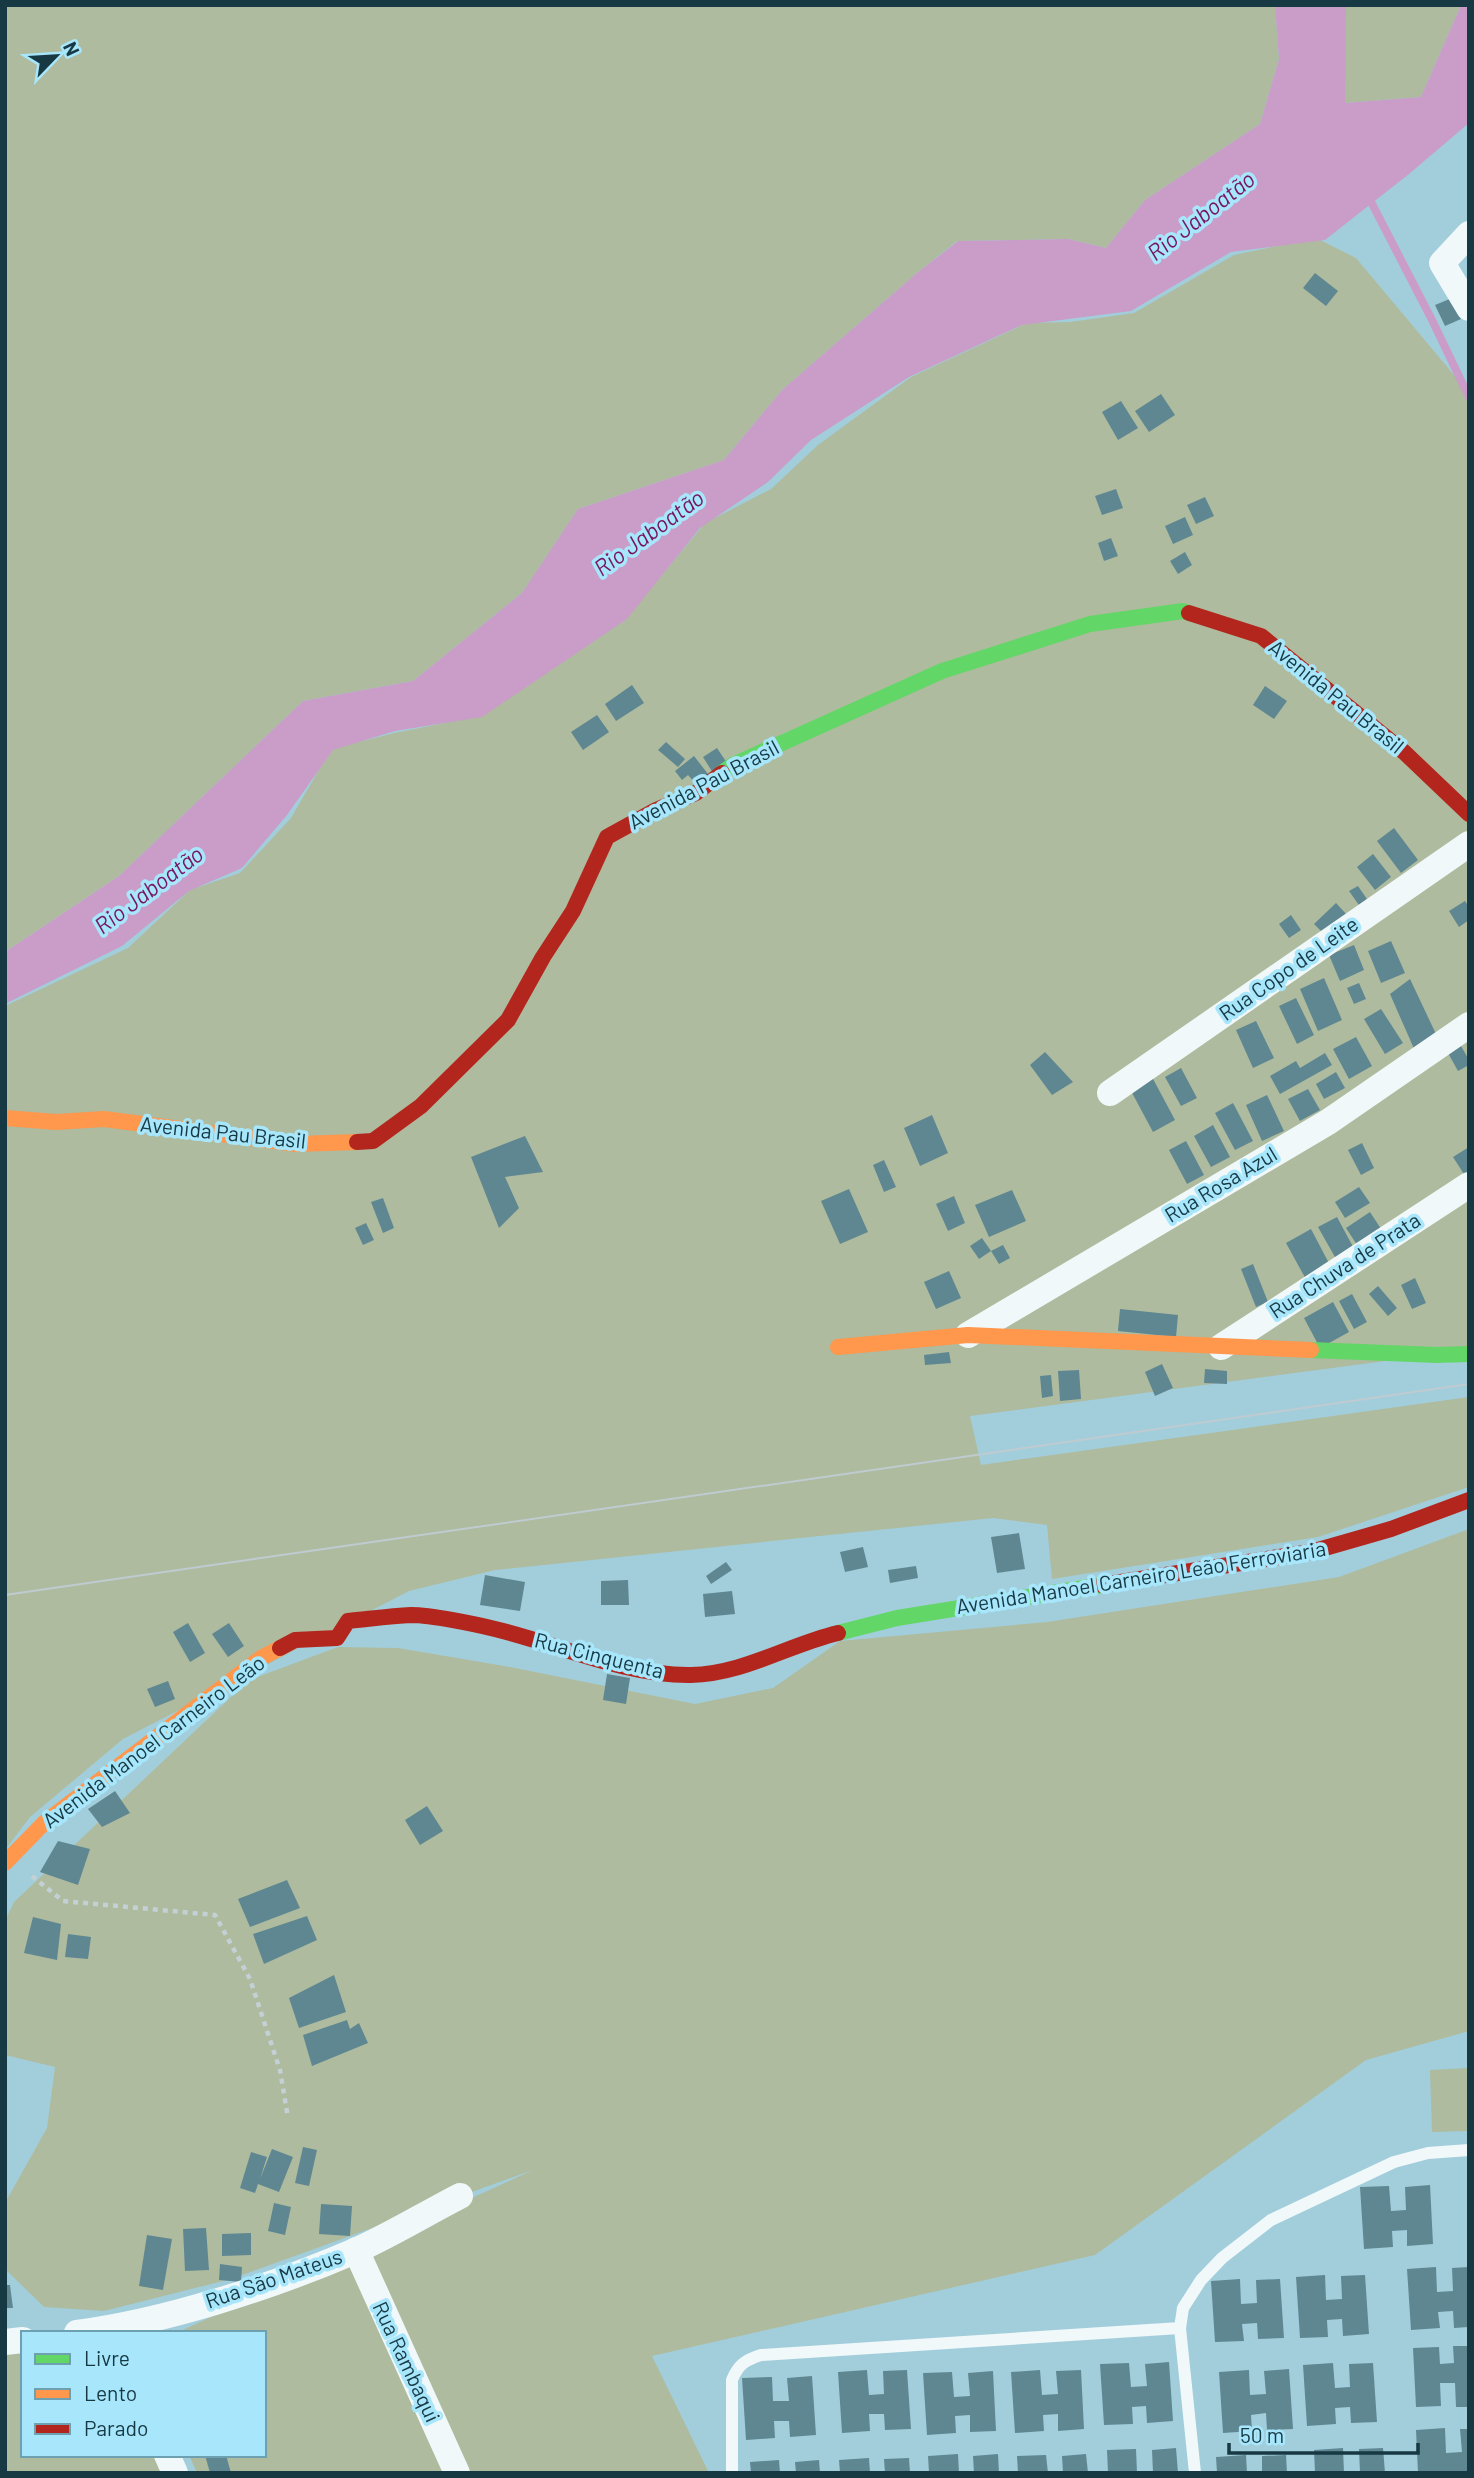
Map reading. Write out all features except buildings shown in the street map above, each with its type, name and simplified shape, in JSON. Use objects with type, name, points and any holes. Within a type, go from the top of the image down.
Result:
[{"type":"street","points":[[1469,234],[1443,263],[1469,308]]},
{"type":"street","name":"Avenida Pau Brasil","points":[[5,1118],[56,1122],[104,1119],[296,1144],[373,1141],[421,1106],[508,1020],[543,957],[573,911],[607,837],[656,810],[696,793],[733,765],[929,677],[1090,624],[1183,611],[1261,636],[1404,752],[1469,814]]},
{"type":"street","name":"Rua Copo de Leite","points":[[1110,1093],[1469,844]]},
{"type":"street","name":"Rua Rosa Azul","points":[[968,1335],[1328,1122],[1469,1025]]},
{"type":"street","name":"Rua Chuva de Prata","points":[[1222,1347],[1469,1185]]},
{"type":"street","points":[[838,1347],[968,1335],[1222,1347],[1469,1354]]},
{"type":"street","name":"Avenida Manoel Carneiro Leão Ferroviaria","points":[[808,1640],[897,1618],[1311,1552],[1414,1523],[1469,1500]]},
{"type":"street","name":"Rua Cinquenta","points":[[387,1616],[415,1615],[494,1629],[651,1673],[692,1675],[730,1670],[758,1662],[808,1640]]},
{"type":"street","name":"Avenida Manoel Carneiro Leão","points":[[8,1860],[45,1822],[261,1658],[295,1640],[337,1638],[348,1621],[387,1616]]},
{"type":"street","name":"Rua São Mateus","points":[[119,2330],[259,2287],[356,2250],[460,2196]]},
{"type":"street","name":"Rua Rambaqui","points":[[356,2250],[457,2473]]},
{"type":"street","points":[[168,2457],[175,2473]]},
{"type":"lane","points":[[1195,2473],[1180,2328],[1183,2308],[1201,2280],[1222,2258],[1271,2220],[1394,2162],[1428,2153],[1469,2150]]},
{"type":"lane","points":[[732,2473],[732,2380],[736,2369],[746,2360],[761,2355],[1180,2328]]},
{"type":"path","points":[[8,1860],[63,1900],[215,1915],[250,1979],[280,2070],[288,2118]]},
{"type":"green space","points":[[5,5],[1275,5],[1279,59],[1260,124],[1145,200],[1106,248],[1068,239],[957,241],[782,390],[724,460],[578,509],[522,593],[413,681],[303,701],[119,876],[5,952]]},
{"type":"green space","points":[[1346,5],[1461,5],[1421,97],[1344,103]]},
{"type":"green space","points":[[1320,240],[1356,258],[1469,393],[1469,1350],[970,1416],[981,1465],[1469,1397],[1469,1487],[1318,1537],[1052,1579],[1047,1525],[993,1518],[495,1570],[409,1591],[123,1739],[30,1817],[5,1850],[5,1006],[128,948],[190,890],[240,873],[291,818],[331,749],[480,716],[624,621],[705,523],[771,489],[818,445],[911,377],[1027,323],[1070,322],[1134,313],[1234,255]]},
{"type":"green space","points":[[1469,1529],[1469,2031],[1366,2060],[1095,2255],[652,2356],[709,2473],[197,2473],[190,2457],[266,2457],[266,2331],[180,2331],[533,2170],[231,2279],[104,2311],[44,2307],[5,2269],[5,2203],[47,2128],[55,2067],[5,2055],[5,1921],[14,1902],[249,1680],[338,1647],[398,1648],[695,1704],[773,1688],[840,1641],[1047,1622],[1339,1577]]},
{"type":"green space","points":[[1469,2068],[1469,2131],[1432,2132],[1430,2070]]},
{"type":"green space","points":[[21,2349],[21,2457],[163,2457],[169,2473],[5,2473],[5,2352]]},
{"type":"water","name":"Rio Jaboatão","points":[[1275,5],[1346,5],[1345,103],[1421,97],[1461,5],[1469,5],[1469,123],[1325,240],[1231,252],[1131,311],[1022,325],[909,377],[811,440],[768,482],[700,528],[627,619],[482,717],[395,731],[333,750],[287,815],[242,868],[189,891],[122,946],[5,1004],[5,952],[119,876],[303,701],[413,681],[522,593],[578,509],[724,460],[782,390],[958,241],[1068,239],[1106,248],[1145,200],[1260,124],[1279,59]]},
{"type":"waterway","points":[[1367,194],[1469,397]]},
{"type":"tram line","points":[[5,1595],[1469,1384]]},
{"type":"traffic: fast","points":[[722,773],[733,765],[942,671],[1090,624],[1183,611],[1189,613]]},
{"type":"traffic: fast","points":[[1311,1350],[1469,1354]]},
{"type":"traffic: fast","points":[[838,1633],[897,1618],[1102,1585]]},
{"type":"traffic: slow","points":[[5,1118],[56,1122],[104,1119],[296,1144],[357,1142]]},
{"type":"traffic: slow","points":[[838,1347],[968,1335],[1311,1350]]},
{"type":"traffic: slow","points":[[5,1863],[45,1822],[261,1658],[280,1648]]},
{"type":"traffic: jam","points":[[1189,613],[1261,636],[1404,752],[1469,814]]},
{"type":"traffic: jam","points":[[357,1142],[373,1141],[421,1106],[508,1020],[543,957],[573,911],[607,837],[656,810],[696,793],[722,773]]},
{"type":"traffic: jam","points":[[1102,1585],[1311,1552],[1391,1529],[1469,1500]]},
{"type":"traffic: jam","points":[[280,1648],[295,1640],[337,1638],[348,1621],[420,1615],[519,1635],[617,1665],[666,1674],[691,1675],[729,1670],[838,1633]]}]
